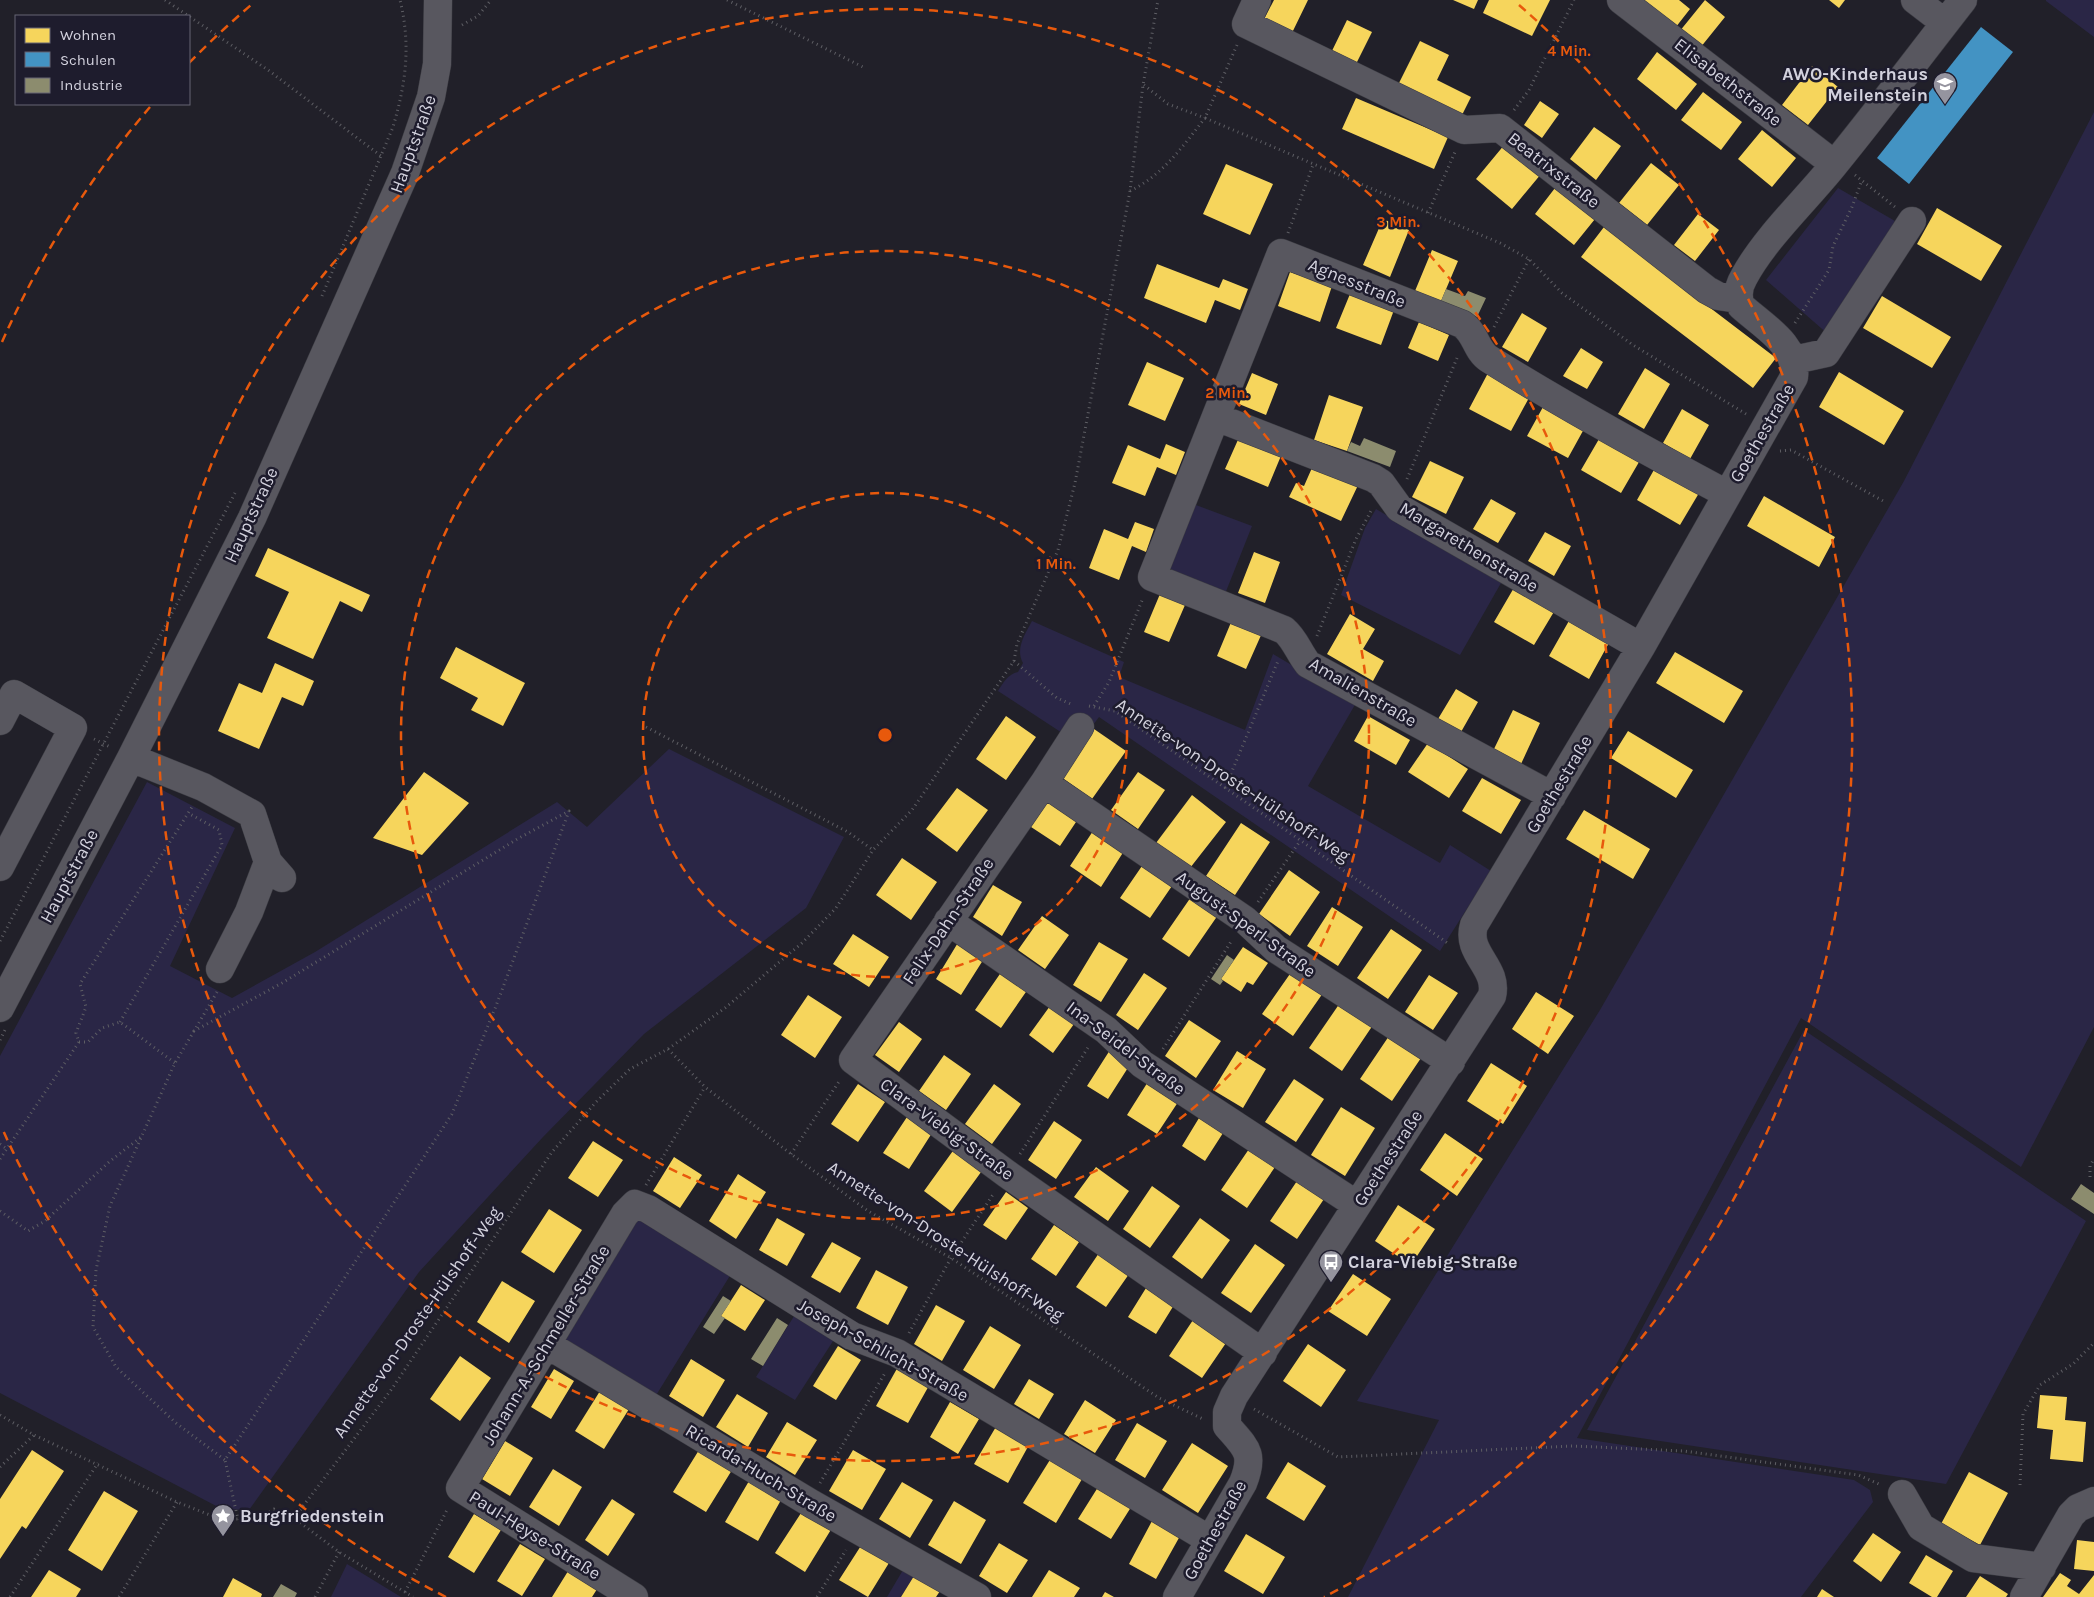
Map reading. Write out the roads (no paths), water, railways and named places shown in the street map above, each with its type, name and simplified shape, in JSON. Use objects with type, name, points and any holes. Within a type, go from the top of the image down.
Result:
[{"type":"street","name":"Hauptstraße","points":[[0,1008],[252,518],[405,173],[431,97],[437,64],[438,0]]},
{"type":"street","name":"Elisabethstraße","points":[[1621,0],[1834,164]]},
{"type":"street","points":[[1915,0],[1945,23]]},
{"type":"street","points":[[1912,221],[1826,353],[1787,350],[1741,306],[1738,299],[1744,278],[1753,264],[1963,0]]},
{"type":"street","name":"Beatrixstraße","points":[[1251,12],[1464,130],[1500,128],[1707,290],[1718,296],[1738,299]]},
{"type":"street","name":"Agnesstraße","points":[[1216,417],[1281,253],[1462,324],[1470,329],[1486,358],[1634,445],[1727,494]]},
{"type":"street","name":"Goethestraße","points":[[1177,1597],[1248,1471],[1246,1444],[1227,1426],[1226,1412],[1234,1396],[1357,1204],[1481,1015],[1494,988],[1489,969],[1475,951],[1471,940],[1474,925],[1641,647],[1794,377],[1787,350]]},
{"type":"street","name":"Margarethenstraße","points":[[1216,417],[1373,478],[1382,483],[1399,508],[1641,647]]},
{"type":"street","name":"Amalienstraße","points":[[1216,417],[1152,577],[1284,630],[1308,664],[1552,796]]},
{"type":"street","points":[[0,721],[14,694],[73,728],[0,867]]},
{"type":"street","name":"Felix-Dahn-Straße","points":[[853,1060],[1044,783],[1087,716]]},
{"type":"street","points":[[130,758],[202,787],[252,814],[275,870],[248,912],[219,981]]},
{"type":"street","name":"August-Sperl-Straße","points":[[1044,783],[1245,920],[1276,949],[1451,1062]]},
{"type":"street","name":"Ina-Seidel-Straße","points":[[948,921],[1106,1030],[1150,1069],[1357,1204]]},
{"type":"street","name":"Clara-Viebig-Straße","points":[[853,1060],[1007,1174],[1263,1352]]},
{"type":"street","name":"Johann-A.-Schmeller-Straße","points":[[460,1488],[548,1345],[625,1214],[634,1204]]},
{"type":"street","name":"Joseph-Schlicht-Straße","points":[[634,1204],[648,1209],[852,1336],[897,1353],[1210,1540]]},
{"type":"street","name":"Ricarda-Huch-Straße","points":[[548,1345],[812,1504],[976,1597]]},
{"type":"street","name":"Paul-Heyse-Straße","points":[[460,1488],[634,1597]]},
{"type":"street","points":[[1902,1494],[1921,1527],[1973,1558],[2042,1567]]},
{"type":"street","points":[[2024,1597],[2071,1515],[2078,1508],[2094,1501]]},
{"type":"place","name":"AWO-Kinderhaus Meilenstein","points":[[1945,105]]},
{"type":"place","name":"Clara-Viebig-Straße","points":[[1331,1283]]},
{"type":"place","name":"Burgfriedenstein","points":[[223,1537]]}]
